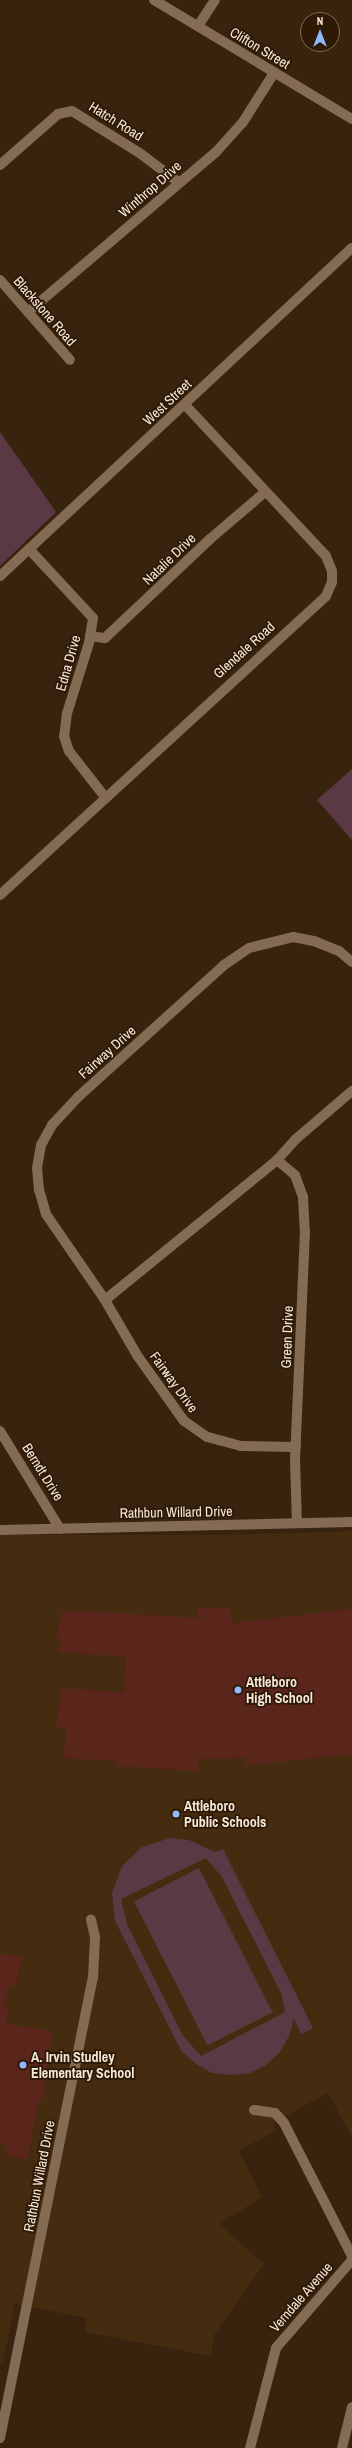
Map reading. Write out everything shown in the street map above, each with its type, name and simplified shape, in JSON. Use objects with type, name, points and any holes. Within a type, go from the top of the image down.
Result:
[{"type":"street","name":"Clifton Street","points":[[154,0],[352,119]]},
{"type":"street","points":[[198,26],[215,0]]},
{"type":"street","name":"Winthrop Drive","points":[[28,312],[178,182],[216,152],[243,122],[274,73]]},
{"type":"street","name":"Hatch Road","points":[[0,164],[58,114],[72,111],[141,154],[178,182]]},
{"type":"street","name":"West Street","points":[[0,576],[352,248]]},
{"type":"street","name":"Blackstone Road","points":[[0,280],[70,360]]},
{"type":"street","name":"Glendale Road","points":[[0,895],[105,797],[326,596],[332,582],[332,571],[326,556],[185,405]]},
{"type":"street","name":"Natalie Drive","points":[[90,636],[105,638],[265,492]]},
{"type":"street","name":"Edna Drive","points":[[29,549],[93,618],[90,636],[67,713],[64,736],[69,751],[105,797]]},
{"type":"street","name":"Fairway Drive","points":[[296,1447],[241,1446],[207,1438],[184,1422],[137,1355],[105,1300],[46,1214],[39,1190],[37,1168],[41,1145],[52,1125],[224,965],[249,948],[293,937],[314,941],[339,951],[352,962]]},
{"type":"street","points":[[105,1300],[277,1160],[296,1139],[352,1091]]},
{"type":"street","name":"Green Drive","points":[[277,1160],[295,1175],[303,1198],[305,1231],[296,1447],[297,1523]]},
{"type":"street","name":"Berndt Drive","points":[[0,1431],[60,1529]]},
{"type":"street","name":"Rathbun Willard Drive","points":[[0,1530],[352,1522]]},
{"type":"street","name":"Rathbun Willard Drive","points":[[0,2438],[93,1978],[95,1937],[91,1919]]},
{"type":"street","points":[[254,2110],[275,2113],[284,2123],[352,2256]]},
{"type":"street","name":"Verndale Avenue","points":[[250,2448],[276,2348],[352,2260]]},
{"type":"street","points":[[342,2448],[349,2425],[352,2407]]},
{"type":"shaded area","points":[[0,432],[56,512],[0,566]]},
{"type":"shaded area","points":[[352,769],[352,840],[317,800]]},
{"type":"shaded area","name":"Attleboro Public Schools","points":[[352,1531],[352,2137],[328,2093],[273,2123],[277,2130],[239,2151],[262,2197],[219,2224],[264,2264],[214,2335],[211,2356],[85,2332],[87,2318],[15,2304],[3,2363],[0,2363],[0,1535],[228,1535]]},
{"type":"shaded area","points":[[170,1838],[189,1840],[215,1852],[223,1849],[313,2028],[301,2034],[294,2019],[289,2036],[280,2052],[266,2065],[250,2073],[231,2075],[212,2073],[196,2064],[182,2052],[115,1921],[112,1893],[122,1866],[142,1847]],"holes":[[[206,1858],[222,1877],[282,1995],[285,2012],[201,2056],[183,2036],[127,1924],[121,1899]]]},
{"type":"shaded area","points":[[199,1868],[273,2012],[208,2045],[134,1901]]},
{"type":"building","name":"Attleboro High School","points":[[198,1608],[230,1608],[232,1623],[352,1609],[352,1754],[246,1766],[245,1758],[199,1759],[198,1771],[117,1766],[117,1761],[64,1758],[66,1728],[56,1727],[61,1688],[124,1692],[126,1657],[59,1652],[59,1638],[56,1638],[61,1612],[68,1613],[69,1610],[197,1618]]},
{"type":"building","name":"A. Irvin Studley Elementary School","points":[[0,1953],[22,1957],[16,1986],[9,1985],[5,2006],[9,2007],[6,2023],[53,2032],[43,2100],[39,2099],[28,2159],[5,2155],[6,2146],[0,2145]]},
{"type":"place","name":"Attleboro High School","points":[[238,1690]]},
{"type":"place","name":"Attleboro Public Schools","points":[[176,1814]]},
{"type":"place","name":"A. Irvin Studley Elementary School","points":[[23,2065]]}]
